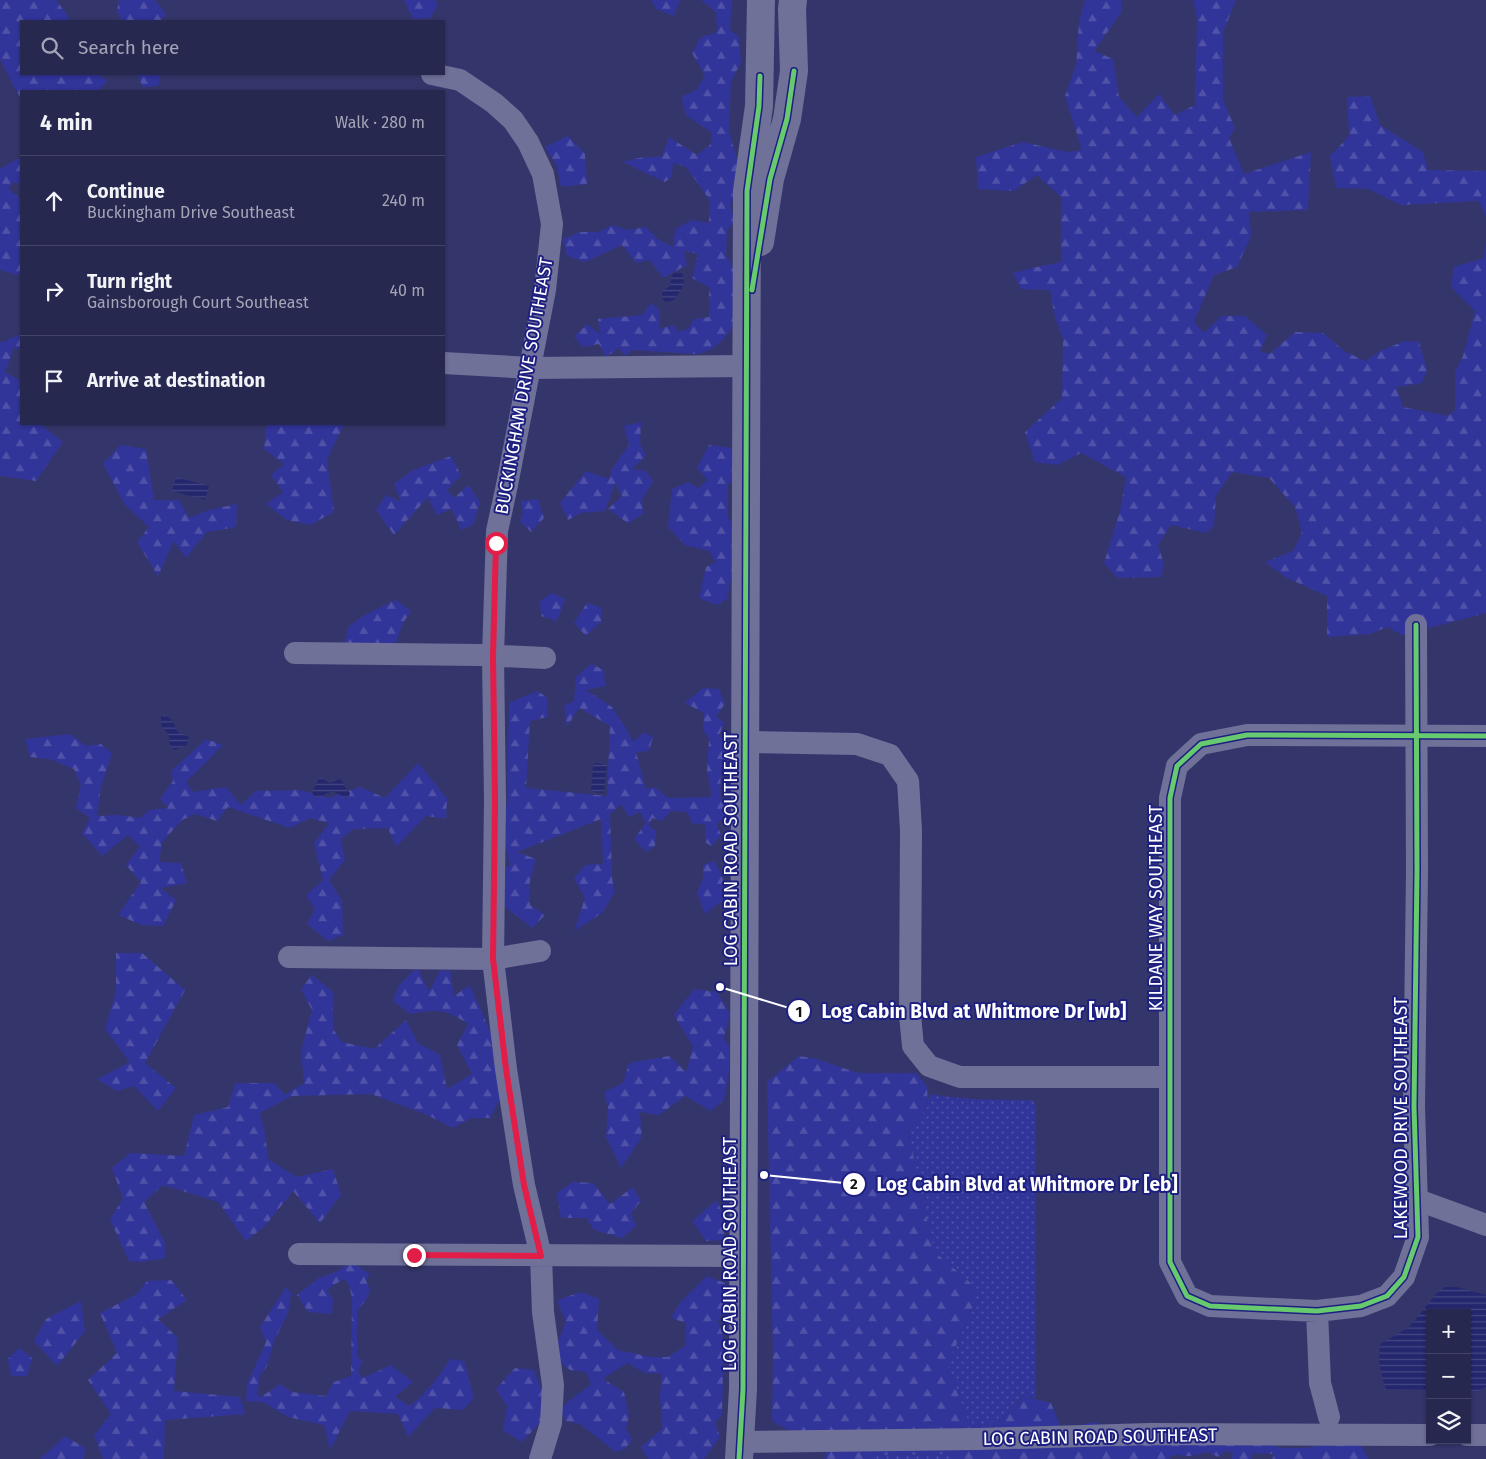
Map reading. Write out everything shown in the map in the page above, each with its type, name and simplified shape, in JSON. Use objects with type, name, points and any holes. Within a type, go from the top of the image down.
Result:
[{"type":"street","name":"LOG CABIN ROAD SOUTHEAST","points":[[761,0],[759,106],[747,191],[743,1256],[740,1450],[980,1439],[1150,1434],[1426,1435]]},
{"type":"street","name":"LOG CABIN ROAD SOUTHEAST","points":[[746,330],[770,179],[787,119],[794,71],[793,0]]},
{"type":"street","name":"BUCKINGHAM DRIVE SOUTHEAST","points":[[437,75],[460,80],[494,103],[513,120],[528,142],[543,174],[552,224],[545,290],[508,485],[497,531],[493,656],[495,801],[493,959],[506,1069],[524,1185],[541,1256],[543,1312],[552,1385],[551,1423],[540,1459]]},
{"type":"street","points":[[445,362],[530,368],[746,366]]},
{"type":"street","name":"LAKEWOOD DRIVE SOUTHEAST","points":[[1169,1077],[1170,1262],[1187,1296],[1210,1306],[1317,1311],[1361,1306],[1387,1296],[1404,1277],[1418,1237],[1414,1107],[1416,625]]},
{"type":"street","points":[[295,653],[545,658]]},
{"type":"street","name":"KILDANE WAY SOUTHEAST","points":[[1169,1077],[1170,798],[1177,766],[1201,744],[1247,735],[1416,735]]},
{"type":"street","points":[[1416,735],[1486,736]]},
{"type":"street","points":[[744,742],[858,744],[890,755],[908,781],[911,830],[910,1015],[913,1046],[929,1066],[960,1077],[1169,1077]]},
{"type":"street","points":[[289,956],[493,959],[540,950]]},
{"type":"street","points":[[1418,1200],[1486,1225]]},
{"type":"street","points":[[299,1254],[743,1256]]},
{"type":"street","points":[[1317,1311],[1320,1383],[1329,1417]]},
{"type":"street","points":[[1471,1435],[1486,1435]]},
{"type":"green space","points":[[0,0],[56,0],[69,20],[20,20],[20,75],[100,75],[107,81],[99,90],[20,90],[20,98],[0,59]]},
{"type":"green space","points":[[119,0],[155,0],[166,14],[161,20],[122,20],[117,11]]},
{"type":"green space","points":[[404,0],[435,0],[438,5],[430,18],[413,19]]},
{"type":"green space","points":[[651,0],[680,0],[674,16],[656,9]]},
{"type":"green space","points":[[701,0],[732,0],[730,30],[739,37],[741,62],[731,82],[729,131],[743,181],[730,205],[735,222],[727,230],[726,255],[744,288],[738,320],[722,341],[710,350],[698,354],[632,350],[625,356],[619,348],[606,357],[599,344],[583,347],[574,337],[587,324],[600,334],[598,319],[642,315],[651,303],[660,310],[659,329],[673,325],[678,331],[688,329],[694,319],[709,317],[709,287],[692,278],[698,254],[684,251],[687,265],[663,278],[650,260],[636,263],[622,245],[585,262],[567,256],[563,239],[580,232],[598,232],[613,225],[628,230],[646,227],[659,240],[673,247],[675,229],[692,220],[709,223],[709,199],[686,167],[673,163],[672,177],[665,182],[623,162],[638,158],[662,156],[669,137],[697,155],[711,144],[712,133],[686,115],[681,97],[696,90],[705,75],[692,53],[701,37],[717,32],[716,12]]},
{"type":"green space","points":[[1085,0],[1121,0],[1122,11],[1094,51],[1113,59],[1119,97],[1137,117],[1159,94],[1175,115],[1195,105],[1197,18],[1193,0],[1236,0],[1223,32],[1223,100],[1235,128],[1229,138],[1244,174],[1311,152],[1308,210],[1249,212],[1251,236],[1237,267],[1214,275],[1194,322],[1204,333],[1222,316],[1245,316],[1267,335],[1260,351],[1270,354],[1295,332],[1323,333],[1344,351],[1365,361],[1382,350],[1405,341],[1419,342],[1427,370],[1422,383],[1396,387],[1403,407],[1448,416],[1455,410],[1455,372],[1463,356],[1475,311],[1451,287],[1454,267],[1484,258],[1486,239],[1486,613],[1402,635],[1387,627],[1370,634],[1327,637],[1327,596],[1287,578],[1265,562],[1293,551],[1302,532],[1295,507],[1269,478],[1232,472],[1216,496],[1214,526],[1206,533],[1171,525],[1158,545],[1164,564],[1161,577],[1118,578],[1104,563],[1120,511],[1126,477],[1081,453],[1057,465],[1035,462],[1025,432],[1062,398],[1063,338],[1055,318],[1050,290],[1021,289],[1013,273],[1061,262],[1061,197],[1037,175],[1014,191],[978,189],[976,157],[1023,142],[1067,152],[1082,150],[1065,96],[1076,65],[1079,22]]},
{"type":"green space","points":[[137,75],[161,75],[158,86],[143,87]]},
{"type":"green space","points":[[1370,96],[1380,125],[1423,152],[1428,170],[1486,171],[1486,218],[1479,201],[1401,205],[1368,189],[1336,188],[1330,156],[1349,136],[1347,97]]},
{"type":"green space","points":[[568,136],[585,154],[587,184],[561,187],[557,166],[545,147]]},
{"type":"green space","points":[[20,158],[20,184],[13,182],[8,189],[20,198],[20,276],[0,270],[0,169]]},
{"type":"green space","points":[[20,334],[20,350],[14,347],[5,372],[20,380],[20,425],[41,425],[63,442],[36,481],[0,476],[0,342]]},
{"type":"green space","points":[[641,422],[640,444],[646,456],[632,469],[646,471],[653,481],[642,499],[643,514],[628,523],[608,509],[622,496],[615,483],[605,511],[581,513],[568,520],[560,503],[586,471],[609,479],[612,469],[629,445],[624,426]]},
{"type":"green space","points":[[267,425],[344,425],[327,460],[334,512],[310,525],[287,520],[266,504],[283,492],[271,475],[284,464],[264,449]]},
{"type":"green space","points":[[120,445],[146,449],[154,500],[179,500],[189,518],[209,510],[237,504],[236,527],[207,532],[186,558],[174,541],[158,576],[137,542],[149,527],[125,505],[103,464]]},
{"type":"green space","points":[[709,445],[731,448],[742,459],[739,485],[728,482],[728,518],[740,533],[727,599],[717,605],[699,598],[706,567],[716,562],[709,551],[685,545],[668,527],[672,489],[688,482],[698,488],[708,480],[697,468]]},
{"type":"green space","points":[[451,456],[461,475],[447,490],[454,498],[468,485],[480,502],[473,525],[461,530],[452,509],[436,515],[428,497],[394,535],[376,510],[386,495],[401,502],[394,484],[413,470]]},
{"type":"green space","points":[[538,499],[544,518],[531,532],[520,521],[523,512],[521,501]]},
{"type":"green space","points":[[552,593],[565,599],[557,621],[541,616],[540,601]]},
{"type":"green space","points":[[396,600],[411,611],[403,623],[394,649],[344,644],[349,626],[366,614]]},
{"type":"green space","points":[[587,603],[602,608],[601,622],[586,636],[574,623]]},
{"type":"green space","points":[[591,664],[604,670],[605,686],[586,690],[612,707],[633,742],[644,732],[653,737],[649,751],[636,752],[646,789],[655,787],[668,798],[712,797],[707,771],[709,739],[703,730],[704,713],[685,703],[703,688],[719,689],[725,704],[716,716],[724,722],[719,736],[733,745],[734,757],[721,767],[720,797],[729,812],[717,824],[721,835],[712,846],[706,843],[705,825],[692,823],[687,812],[671,811],[662,821],[652,818],[649,826],[656,831],[655,846],[646,852],[634,839],[646,823],[640,812],[629,817],[621,804],[610,814],[612,878],[615,892],[602,913],[574,931],[585,898],[574,878],[585,865],[603,864],[601,819],[517,852],[536,859],[529,885],[530,905],[545,915],[532,928],[489,894],[490,866],[510,867],[507,852],[489,819],[507,804],[509,703],[537,691],[548,698],[547,717],[530,721],[526,788],[607,796],[610,726],[580,708],[567,727],[564,706],[574,701],[576,677]]},
{"type":"green space","points":[[70,734],[86,746],[101,744],[112,753],[101,787],[97,816],[119,815],[140,818],[149,810],[168,808],[160,799],[173,781],[171,771],[206,739],[223,745],[186,782],[193,792],[226,787],[241,805],[256,791],[299,790],[329,798],[360,787],[385,798],[418,763],[447,798],[446,819],[426,816],[396,847],[388,828],[354,829],[341,839],[345,860],[329,880],[342,901],[343,935],[328,941],[307,924],[315,909],[306,895],[323,880],[314,843],[329,823],[310,818],[290,828],[228,807],[217,821],[195,814],[182,820],[162,842],[159,862],[181,863],[187,883],[161,888],[176,900],[163,926],[142,925],[118,915],[141,882],[126,865],[140,847],[128,835],[102,856],[82,833],[90,818],[76,808],[81,785],[74,769],[50,759],[30,757],[25,739]]},
{"type":"green space","points":[[715,861],[723,879],[723,900],[705,914],[697,893],[703,879],[703,865]]},
{"type":"green space","points":[[116,953],[142,953],[185,990],[145,1063],[176,1088],[158,1111],[134,1086],[117,1091],[97,1079],[130,1062],[105,1029],[116,991]]},
{"type":"green space","points":[[417,967],[429,991],[440,971],[450,970],[454,996],[470,985],[492,1036],[501,1097],[490,1118],[471,1118],[453,1128],[425,1114],[371,1094],[292,1096],[260,1113],[268,1159],[297,1177],[333,1169],[341,1195],[320,1223],[293,1191],[265,1226],[246,1241],[218,1202],[163,1185],[144,1202],[165,1243],[165,1258],[140,1262],[129,1261],[110,1219],[123,1199],[112,1168],[130,1153],[184,1156],[194,1115],[228,1107],[235,1083],[274,1083],[285,1095],[304,1083],[301,1051],[312,1010],[301,989],[312,975],[333,992],[333,1029],[342,1042],[374,1049],[406,1020],[418,1043],[440,1055],[447,1089],[472,1074],[457,1045],[468,1024],[447,1013],[427,1011],[410,1014],[393,1001],[399,985]]},
{"type":"green space","points":[[694,989],[717,992],[730,1014],[724,1038],[730,1048],[729,1072],[724,1100],[711,1111],[685,1096],[659,1115],[640,1112],[642,1137],[621,1168],[606,1137],[608,1107],[604,1092],[623,1083],[629,1063],[669,1056],[686,1072],[693,1047],[674,1015]]},
{"type":"green space","points":[[799,1056],[816,1059],[858,1073],[916,1073],[927,1086],[928,1106],[908,1132],[934,1251],[974,1286],[972,1311],[947,1365],[967,1418],[976,1427],[1001,1420],[1023,1396],[1051,1403],[1061,1428],[1097,1422],[1117,1440],[1222,1427],[1280,1448],[1307,1448],[1345,1439],[1359,1441],[1368,1459],[1272,1459],[1275,1454],[1252,1453],[1252,1459],[1232,1459],[1233,1453],[1225,1451],[1218,1457],[1209,1452],[1189,1456],[1177,1454],[1170,1457],[1170,1459],[953,1459],[950,1454],[876,1455],[875,1459],[824,1459],[826,1456],[826,1433],[788,1430],[772,1421],[773,1357],[767,1082]]},
{"type":"green space","points":[[931,1094],[968,1099],[1031,1100],[1036,1104],[1036,1398],[1022,1396],[1001,1420],[976,1427],[967,1418],[947,1365],[972,1311],[974,1286],[934,1251],[908,1132],[928,1106],[928,1099]]},
{"type":"green space","points":[[573,1182],[593,1183],[610,1204],[633,1187],[641,1201],[631,1213],[636,1226],[622,1238],[594,1230],[587,1218],[561,1218],[557,1193]]},
{"type":"green space","points":[[717,1200],[726,1224],[723,1240],[706,1241],[692,1221]]},
{"type":"green space","points":[[352,1262],[370,1274],[366,1280],[370,1291],[366,1300],[357,1311],[357,1358],[363,1360],[358,1372],[363,1378],[391,1365],[413,1382],[395,1397],[410,1406],[432,1384],[450,1359],[464,1361],[474,1398],[463,1410],[435,1408],[408,1437],[398,1414],[350,1411],[330,1450],[324,1425],[288,1417],[263,1402],[246,1401],[247,1384],[266,1342],[260,1327],[286,1287],[291,1293],[288,1313],[274,1341],[267,1366],[260,1375],[257,1395],[261,1397],[280,1384],[292,1392],[326,1396],[334,1382],[351,1376],[352,1297],[348,1283],[343,1279],[327,1290],[333,1299],[332,1314],[308,1312],[297,1295],[319,1278],[336,1272]]},
{"type":"green space","points":[[707,1276],[725,1283],[725,1306],[718,1321],[724,1339],[722,1415],[715,1422],[720,1437],[704,1459],[648,1459],[641,1447],[662,1429],[660,1395],[662,1374],[645,1373],[627,1363],[603,1379],[624,1392],[629,1416],[626,1428],[632,1440],[625,1449],[616,1452],[580,1424],[566,1421],[559,1409],[591,1384],[586,1372],[570,1370],[552,1356],[566,1322],[557,1300],[581,1292],[599,1299],[597,1330],[618,1350],[651,1357],[668,1357],[685,1346],[686,1323],[671,1318],[679,1304]]},
{"type":"green space","points":[[171,1280],[187,1300],[158,1319],[178,1338],[174,1391],[240,1397],[245,1414],[165,1420],[164,1459],[103,1459],[94,1435],[111,1414],[88,1380],[117,1353],[100,1313],[137,1294],[147,1281]]},
{"type":"green space","points":[[81,1301],[85,1331],[57,1366],[34,1341],[46,1319]]},
{"type":"green space","points":[[19,1348],[32,1358],[27,1376],[11,1376],[8,1359]]},
{"type":"green space","points":[[515,1368],[534,1370],[542,1391],[541,1422],[522,1442],[503,1430],[507,1406],[496,1389]]},
{"type":"green space","points":[[65,1436],[85,1448],[84,1459],[40,1459]]},
{"type":"green space","points":[[951,1454],[953,1459],[875,1459],[875,1455]]},
{"type":"shaded area","points":[[674,273],[682,273],[684,277],[683,284],[674,300],[666,302],[663,300],[662,291],[670,286],[671,277]]},
{"type":"shaded area","points":[[176,477],[209,486],[205,500],[172,491]]},
{"type":"shaded area","points":[[165,715],[172,720],[178,732],[189,737],[187,745],[175,750],[170,747],[169,736],[161,725],[161,717]]},
{"type":"shaded area","points":[[595,763],[607,765],[604,793],[592,792],[591,789],[593,765]]},
{"type":"shaded area","points":[[320,777],[330,783],[338,778],[350,793],[349,796],[345,798],[335,792],[330,792],[315,798],[312,792]]},
{"type":"shaded area","points":[[1445,1287],[1457,1287],[1486,1295],[1486,1387],[1476,1392],[1471,1391],[1471,1309],[1426,1309],[1426,1390],[1386,1389],[1380,1366],[1380,1344],[1408,1328],[1437,1293]]},
{"type":"cycle path","points":[[752,290],[770,179],[787,119],[794,71]]},
{"type":"cycle path","points":[[739,1459],[743,1389],[747,191],[759,106],[760,76]]},
{"type":"cycle path","points":[[1416,625],[1417,871],[1414,1107],[1418,1237],[1404,1277],[1387,1296],[1361,1306],[1317,1311],[1210,1306],[1187,1296],[1170,1262],[1170,798],[1177,766],[1201,744],[1247,735],[1486,736]]},
{"type":"place","name":"Log Cabin Blvd at Whitmore Dr [wb]","points":[[720,987]]},
{"type":"place","name":"Log Cabin Blvd at Whitmore Dr [eb]","points":[[764,1175]]},
{"type":"route","points":[[414,1255],[541,1256],[524,1185],[518,1136],[506,1069],[493,959],[495,801],[493,656],[496,543]]}]
